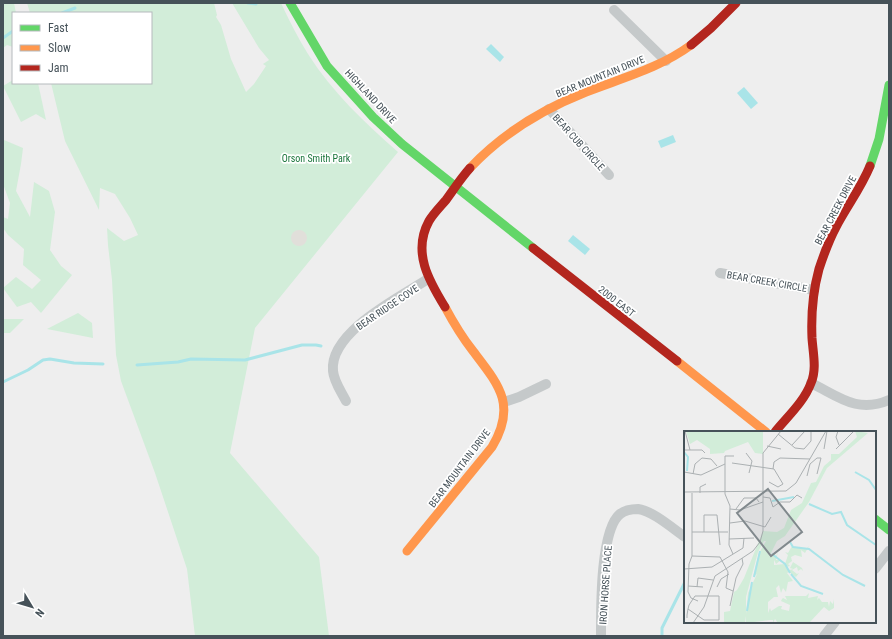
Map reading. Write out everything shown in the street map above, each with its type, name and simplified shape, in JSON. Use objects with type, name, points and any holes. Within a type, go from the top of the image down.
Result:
[{"type":"street","name":"HIGHLAND DRIVE","points":[[290,3],[332,72],[373,117],[402,144],[455,187]]},
{"type":"street","name":"BEAR MOUNTAIN DRIVE","points":[[407,551],[495,442],[504,419],[504,402],[501,390],[496,380],[472,349],[428,279],[422,259],[421,246],[424,233],[430,221],[467,172],[484,154],[525,123],[549,109],[598,87],[644,71],[666,61],[704,35],[736,3]]},
{"type":"street","points":[[614,10],[666,61]]},
{"type":"street","name":"BEAR CREEK DRIVE","points":[[776,431],[802,398],[811,383],[814,371],[812,339],[813,303],[814,290],[820,265],[832,235],[861,186],[870,165],[877,144],[889,85]]},
{"type":"street","name":"BEAR CUB CIRCLE","points":[[549,109],[609,175]]},
{"type":"street","name":"2000 EAST","points":[[455,187],[765,431]]},
{"type":"street","name":"BEAR CREEK CIRCLE","points":[[720,272],[814,290]]},
{"type":"street","name":"BEAR RIDGE COVE","points":[[346,401],[335,381],[333,370],[334,358],[338,347],[358,326],[428,279]]},
{"type":"street","points":[[811,383],[847,402],[857,404],[878,404],[889,400]]},
{"type":"street","points":[[504,402],[519,398],[546,384]]},
{"type":"street","name":"IRON HORSE PLACE","points":[[601,636],[603,576],[608,540],[612,527],[620,514],[632,509],[640,510],[654,516],[684,536]]},
{"type":"street","points":[[876,520],[889,530]]},
{"type":"street","points":[[876,568],[889,551]]},
{"type":"street","points":[[824,636],[834,623]]},
{"type":"green space","points":[[3,3],[14,3],[16,12],[12,12],[12,47],[7,45],[3,48]]},
{"type":"green space","name":"Orson Smith Park","points":[[27,3],[214,3],[217,15],[216,17],[221,25],[231,59],[246,92],[254,84],[266,66],[263,64],[269,60],[259,48],[232,3],[281,3],[304,48],[317,68],[338,94],[361,118],[398,152],[255,328],[230,453],[319,557],[329,636],[195,636],[187,569],[155,473],[121,381],[116,355],[112,280],[107,228],[124,241],[138,235],[130,218],[115,194],[100,188],[99,210],[65,141],[51,84],[152,84],[152,12],[30,12]]},
{"type":"green space","points":[[12,81],[12,84],[38,84],[46,120],[36,114],[21,122],[3,86]]},
{"type":"green space","points":[[4,140],[23,148],[16,191],[30,217],[34,182],[49,191],[55,212],[50,250],[61,266],[72,275],[41,313],[31,302],[17,307],[3,288],[16,277],[32,289],[41,280],[23,265],[24,249],[8,235],[3,228],[3,217],[8,219],[10,203],[3,184]]},
{"type":"green space","points":[[78,313],[92,323],[93,338],[47,329]]},
{"type":"green space","points":[[3,319],[24,319],[10,333],[3,333]]},
{"type":"sand","points":[[299,230],[305,232],[307,238],[305,244],[299,246],[293,244],[291,238],[293,232]]},
{"type":"water","points":[[491,44],[504,57],[500,62],[486,49]]},
{"type":"water","points":[[744,87],[758,103],[751,109],[737,93]]},
{"type":"water","points":[[673,135],[676,142],[661,148],[658,141]]},
{"type":"water","points":[[573,235],[590,249],[585,255],[568,241]]},
{"type":"waterway","points":[[248,3],[256,4]]},
{"type":"waterway","points":[[65,12],[75,8]]},
{"type":"waterway","points":[[3,38],[12,32]]},
{"type":"waterway","points":[[137,365],[178,362],[191,359],[245,360],[302,345],[321,346]]},
{"type":"waterway","points":[[3,382],[28,370],[43,360],[50,359],[74,363],[103,364]]},
{"type":"waterway","points":[[662,636],[662,628],[684,584]]},
{"type":"traffic: fast","points":[[290,3],[327,66],[373,117],[402,144],[533,248]]},
{"type":"traffic: fast","points":[[870,166],[879,139],[889,85]]},
{"type":"traffic: fast","points":[[876,520],[889,530]]},
{"type":"traffic: slow","points":[[470,168],[509,133],[554,106],[654,66],[691,45]]},
{"type":"traffic: slow","points":[[407,551],[492,447],[503,419],[504,407],[502,396],[497,385],[461,335],[445,307]]},
{"type":"traffic: slow","points":[[677,361],[765,431]]},
{"type":"traffic: jam","points":[[691,45],[711,28],[736,3]]},
{"type":"traffic: jam","points":[[776,431],[800,403],[813,378],[814,355],[812,338],[812,312],[815,286],[819,269],[833,232],[870,166]]},
{"type":"traffic: jam","points":[[445,307],[428,277],[422,255],[422,244],[424,233],[429,221],[470,168]]},
{"type":"traffic: jam","points":[[533,248],[677,361]]}]
